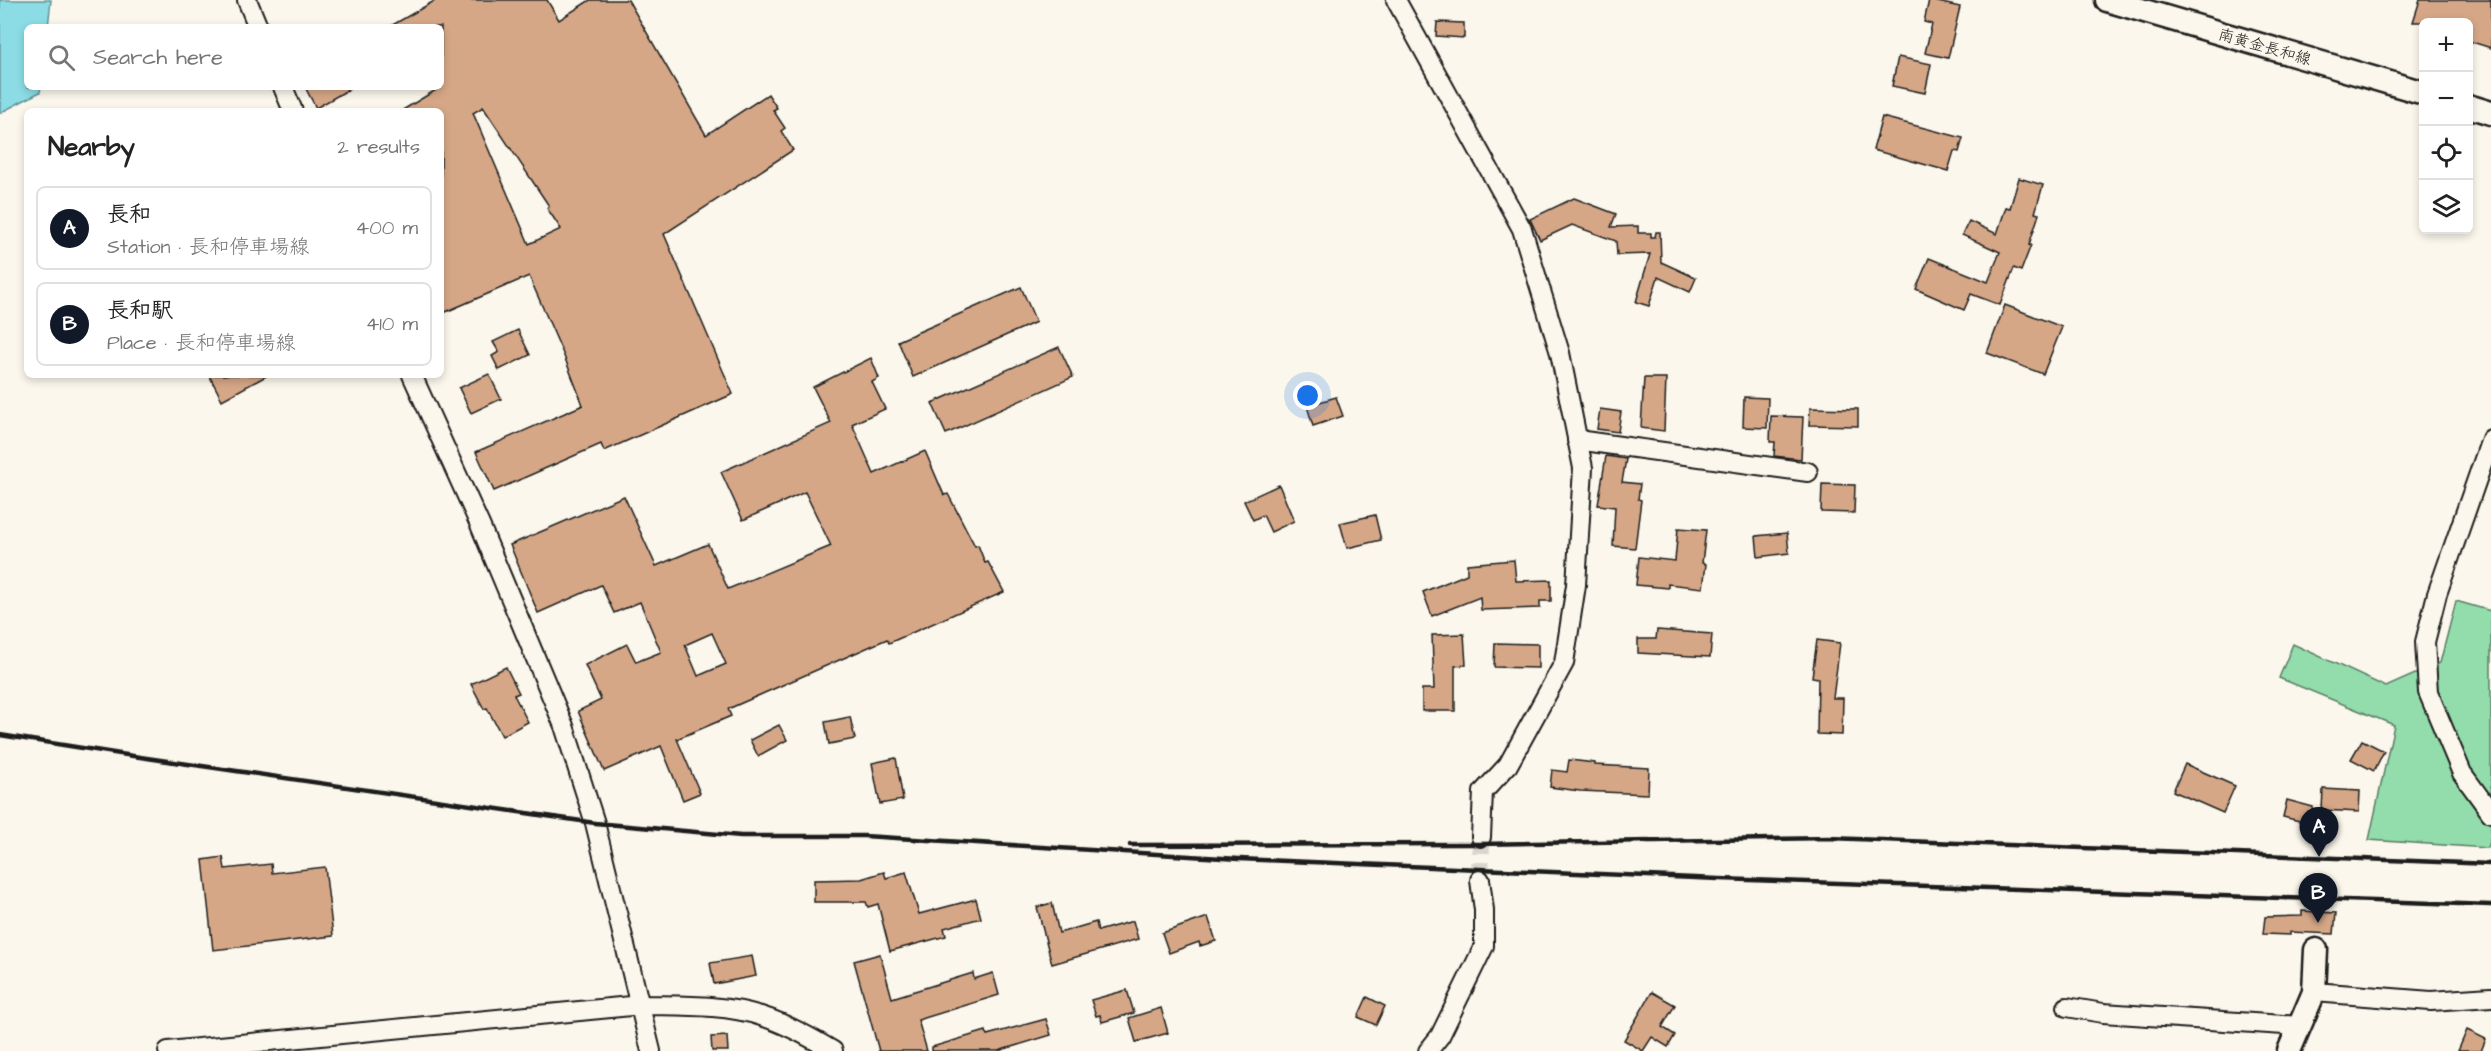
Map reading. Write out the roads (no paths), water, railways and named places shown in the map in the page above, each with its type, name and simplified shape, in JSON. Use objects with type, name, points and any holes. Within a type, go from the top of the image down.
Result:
[{"type":"main road","name":"南黄金長和線","points":[[2107,0],[2419,92]]},
{"type":"main road","points":[[2473,107],[2491,113]]},
{"type":"main road","points":[[2289,1051],[2314,992],[2316,950]]},
{"type":"street","points":[[247,0],[257,24]]},
{"type":"street","points":[[1396,0],[1522,230],[1560,353],[1583,468],[1575,585],[1564,663],[1508,765],[1483,792],[1481,837]]},
{"type":"street","points":[[284,90],[292,108]]},
{"type":"street","points":[[413,378],[480,525],[564,726],[595,823],[651,1051]]},
{"type":"street","points":[[2491,439],[2437,594],[2425,642],[2428,693],[2462,773],[2491,813]]},
{"type":"street","points":[[1577,440],[1808,472]]},
{"type":"street","points":[[1428,1051],[1440,1036],[1484,946],[1484,910],[1480,880]]},
{"type":"street","points":[[2314,992],[2431,1001],[2491,997]]},
{"type":"street","points":[[168,1051],[641,1005],[699,1007],[761,1016],[805,1034],[832,1051]]},
{"type":"street","points":[[2067,1007],[2103,1013],[2300,1026]]},
{"type":"water","points":[[0,0],[51,0],[48,24],[24,24],[24,90],[40,90],[40,92],[0,113]]},
{"type":"tunnel","points":[[1480,880],[1481,837]]},
{"type":"railway","points":[[0,735],[595,823],[741,836],[864,836],[1239,859],[1719,879],[2491,905]]},
{"type":"railway","points":[[1130,845],[1480,844],[1830,838],[2491,864]]},
{"type":"place","name":"長和","points":[[2319,857]]},
{"type":"place","name":"長和駅","points":[[2318,923]]}]
